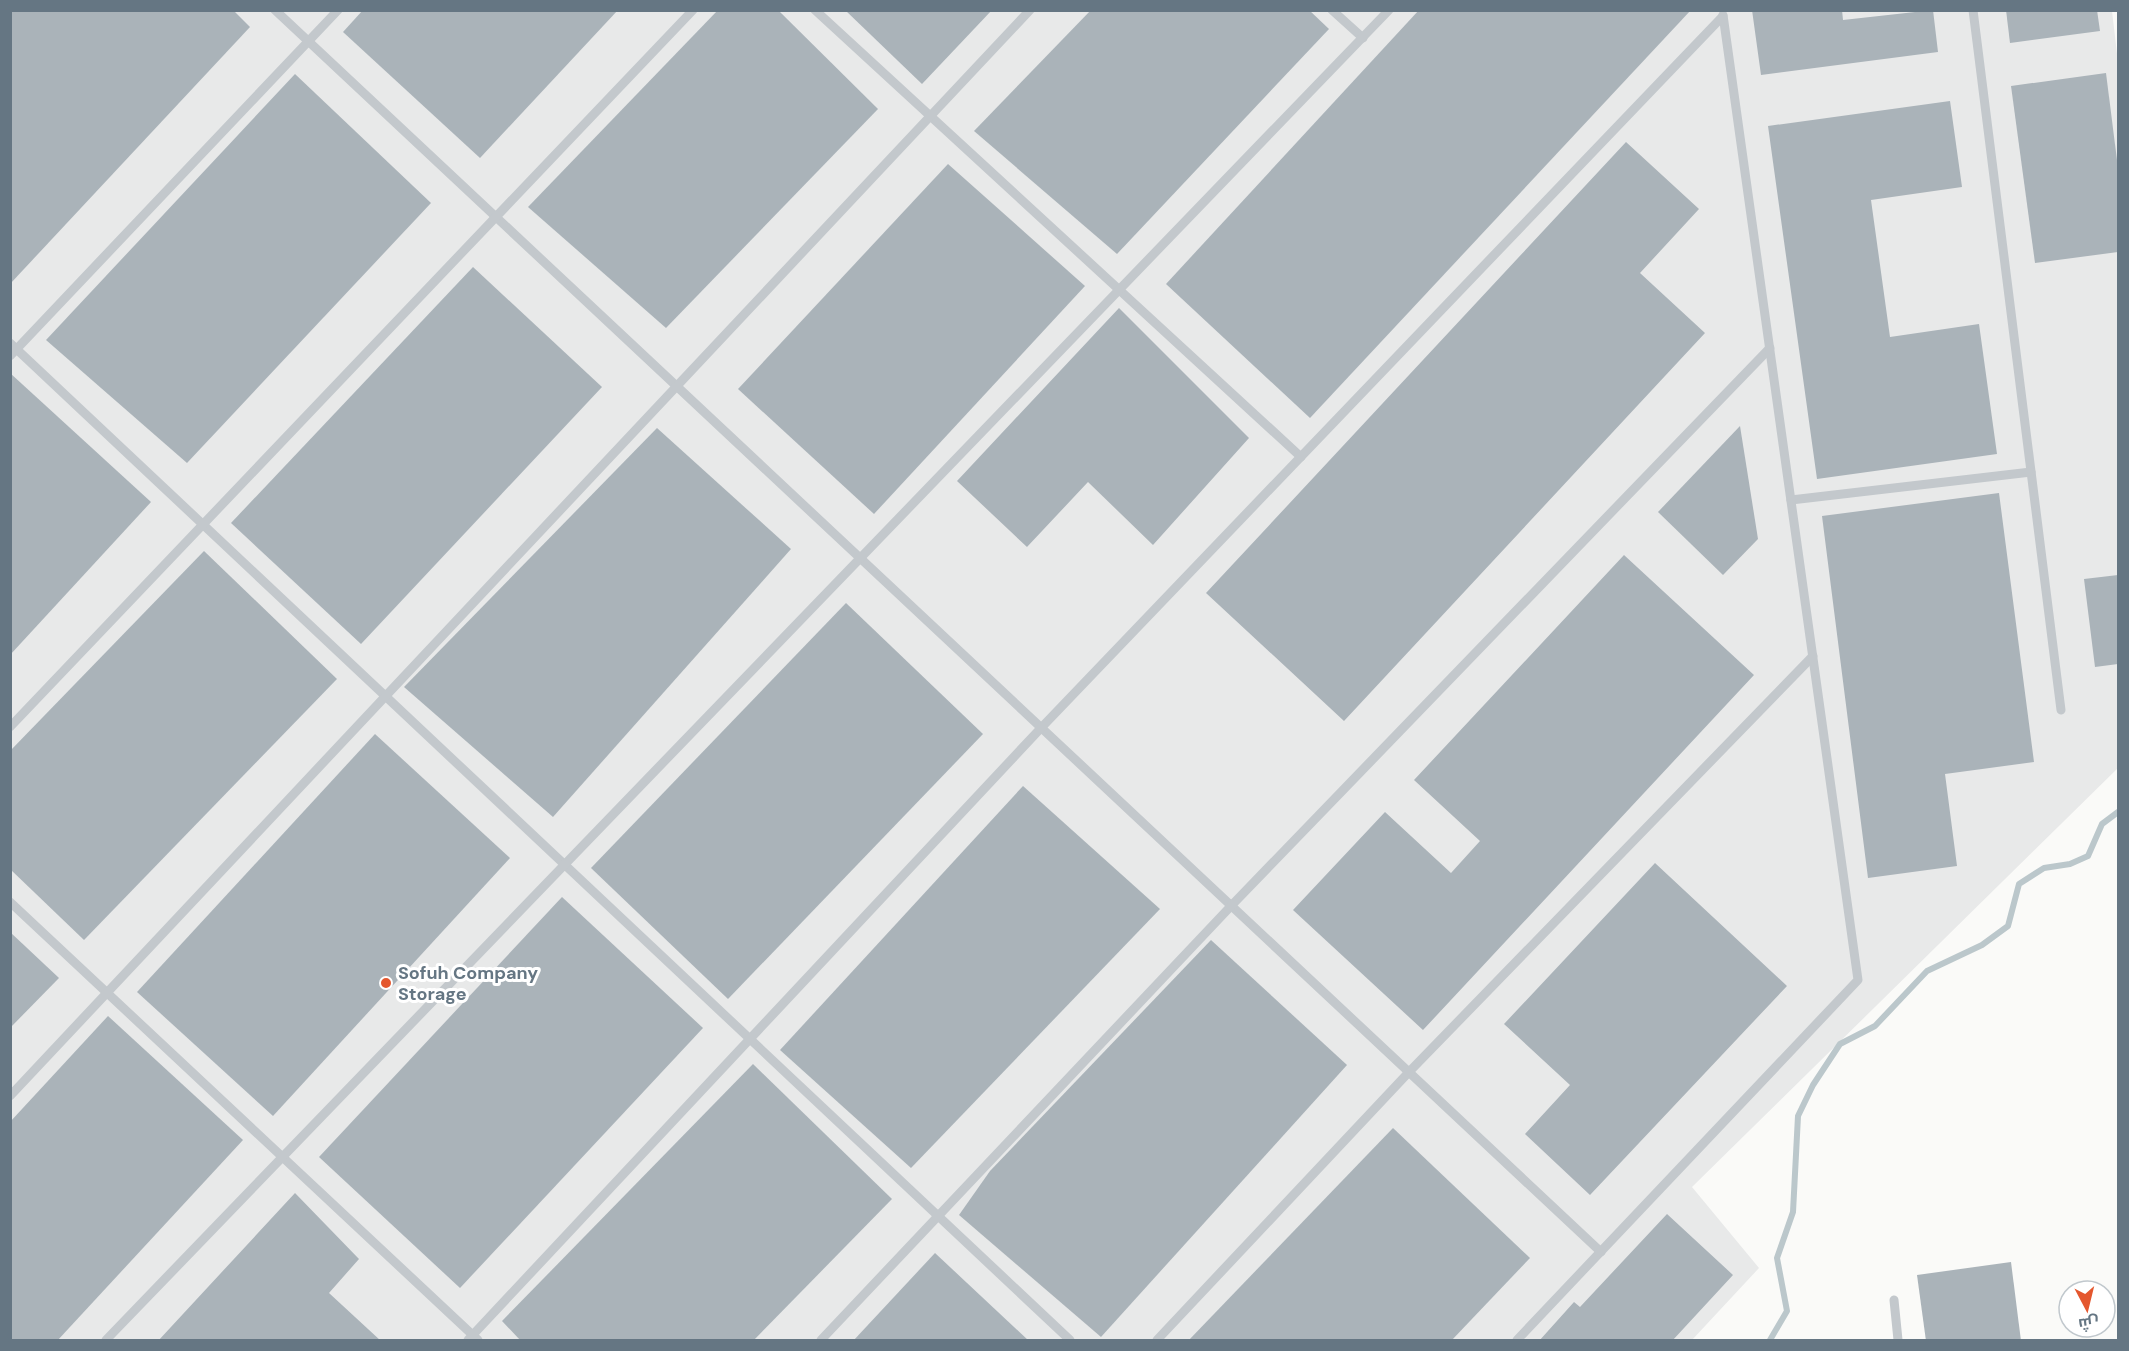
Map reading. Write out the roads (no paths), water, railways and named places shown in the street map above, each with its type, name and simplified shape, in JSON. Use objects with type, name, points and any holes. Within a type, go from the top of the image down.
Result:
[{"type":"lane","points":[[275,10],[1601,1252]]},
{"type":"lane","points":[[338,10],[13,349],[204,524],[1070,1341]]},
{"type":"lane","points":[[10,728],[693,10]]},
{"type":"lane","points":[[815,10],[1300,457]]},
{"type":"lane","points":[[10,1096],[1030,10]]},
{"type":"lane","points":[[1332,10],[1363,38]]},
{"type":"lane","points":[[106,1341],[1389,10]]},
{"type":"lane","points":[[1973,10],[2061,710]]},
{"type":"lane","points":[[1517,1341],[1858,980],[1723,13]]},
{"type":"lane","points":[[10,902],[473,1339],[1041,728],[1723,13]]},
{"type":"lane","points":[[821,1341],[1231,906],[1770,348]]},
{"type":"lane","points":[[1791,500],[2031,472]]},
{"type":"lane","points":[[1158,1341],[1409,1072],[1813,656]]},
{"type":"lane","points":[[1894,1300],[1898,1341]]},
{"type":"waterway","points":[[1770,1340],[1787,1311],[1777,1258],[1793,1212],[1798,1116],[1813,1085],[1840,1044],[1875,1026],[1927,971],[1982,945],[2008,926],[2019,884],[2044,868],[2070,864],[2088,856],[2102,824],[2118,812]]},
{"type":"place","name":"Sofuh Company Storage","points":[[386,983]]}]
